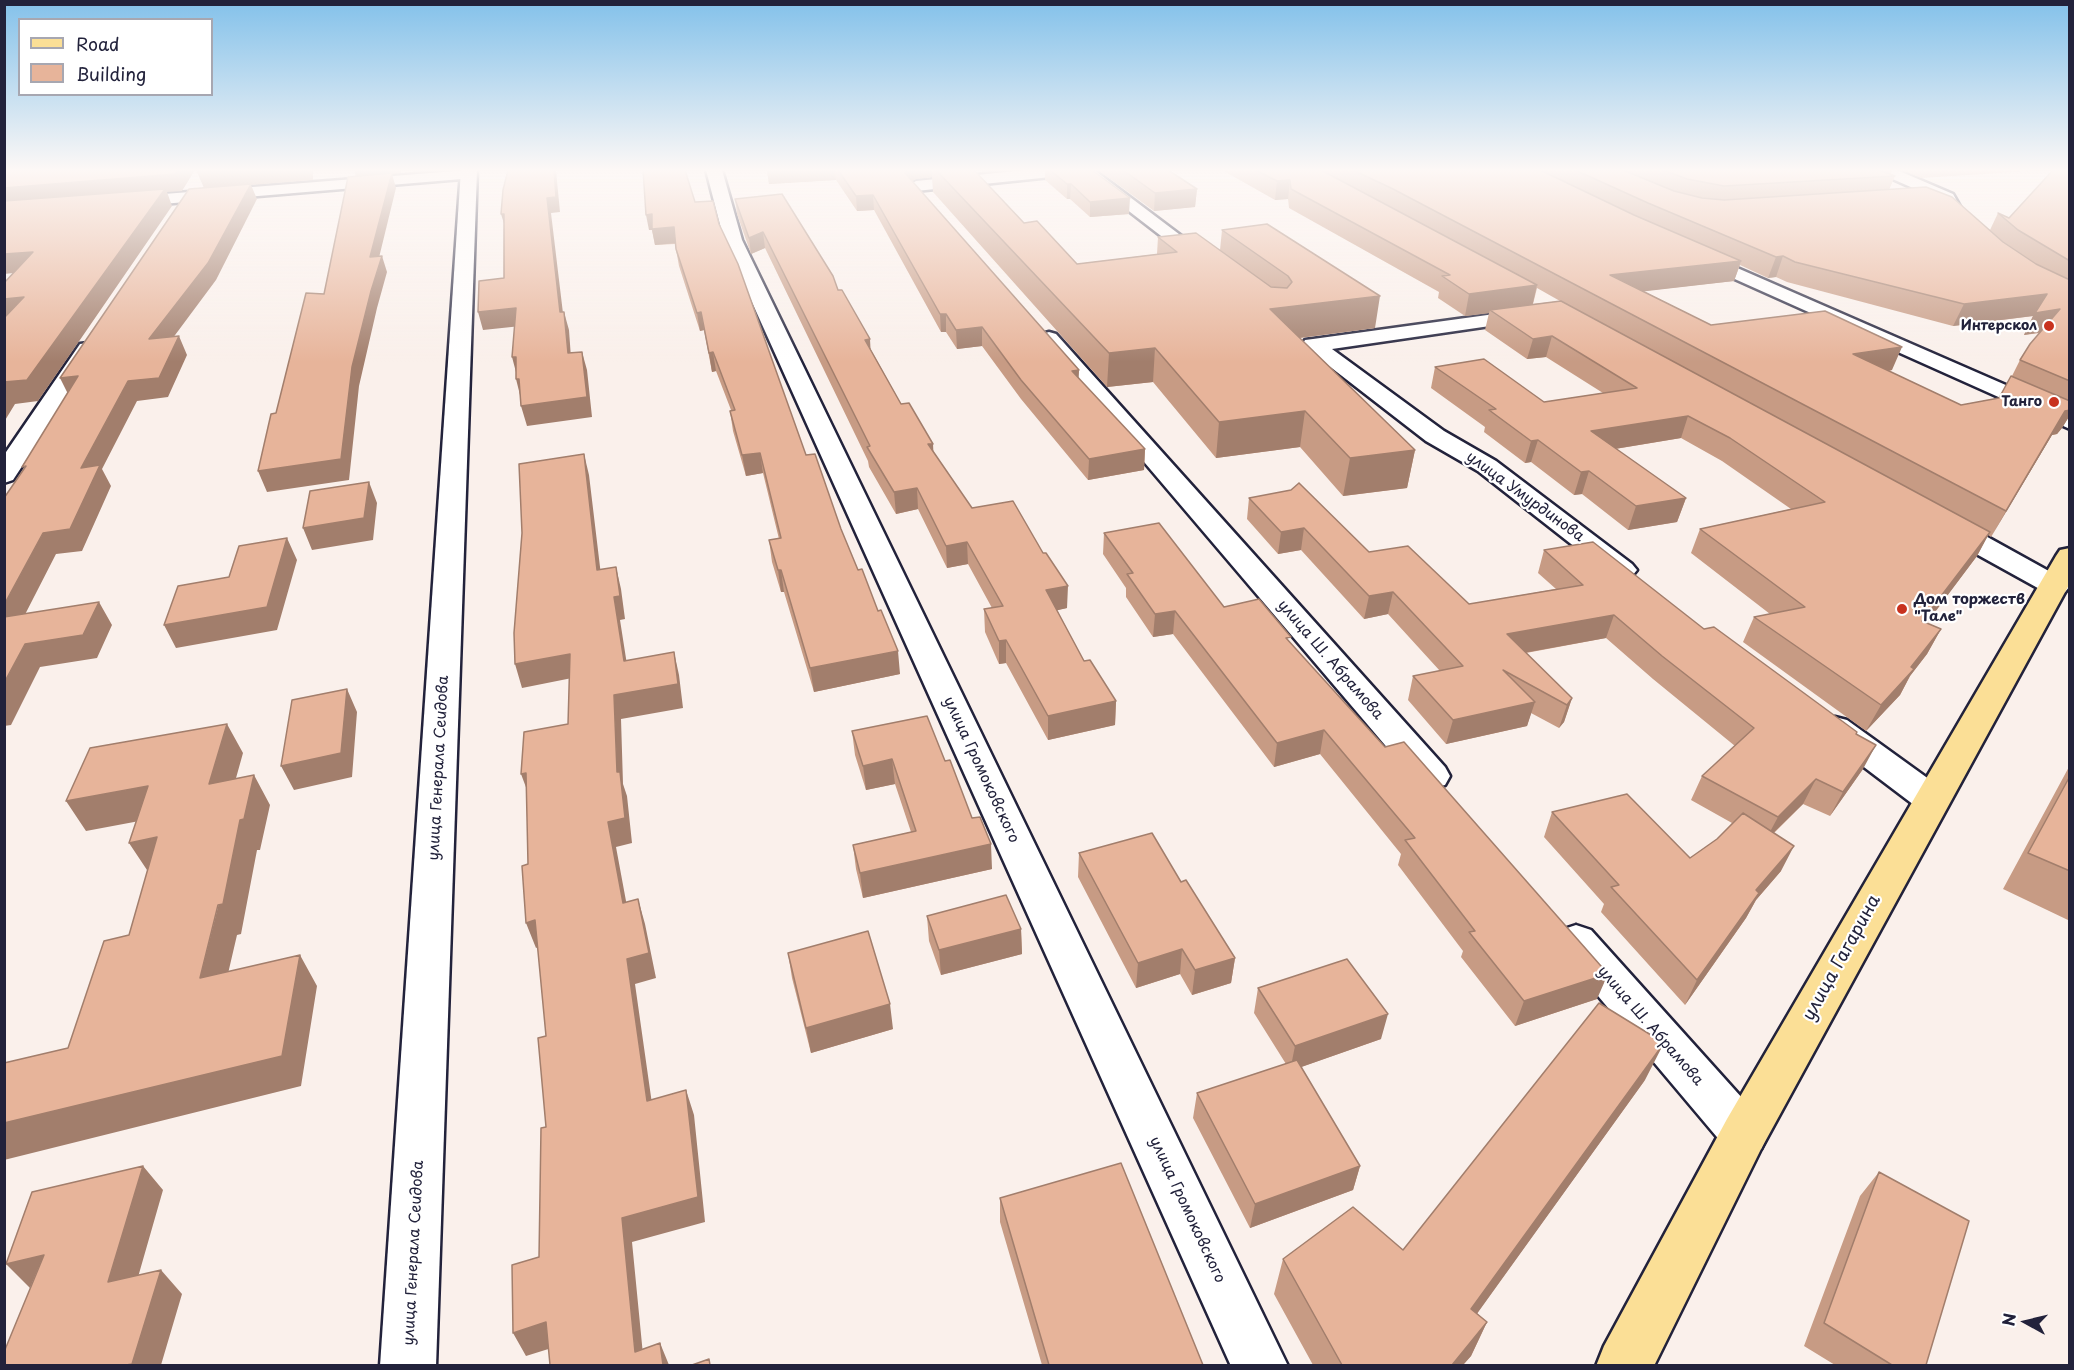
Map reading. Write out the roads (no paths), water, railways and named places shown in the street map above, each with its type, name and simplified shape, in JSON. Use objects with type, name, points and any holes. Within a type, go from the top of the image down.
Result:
[{"type":"main road","name":"улица Гагарина","points":[[1624,1365],[1744,1134],[1931,799],[2062,571]]},
{"type":"street","name":"улица Генерала Сеидова","points":[[408,1365],[466,234]]},
{"type":"street","name":"улица Громоковского","points":[[731,234],[1260,1365]]},
{"type":"street","points":[[1170,234],[1218,270]]},
{"type":"street","points":[[1679,248],[2070,422]]},
{"type":"street","name":"улица Умурдинова","points":[[1526,295],[1552,309],[1313,345],[1435,436],[1487,466],[1643,586]]},
{"type":"street","name":"улица Ш. Абрамова","points":[[1026,312],[1452,800]]},
{"type":"street","points":[[4,475],[97,336]]},
{"type":"street","points":[[1920,511],[2062,571]]},
{"type":"street","points":[[1813,712],[1931,799]]},
{"type":"street","name":"улица Ш. Абрамова","points":[[1555,917],[1744,1134]]},
{"type":"place","name":"Интерскол","points":[[2049,326]]},
{"type":"place","name":"Танго","points":[[2054,402]]},
{"type":"place","name":"Дом торжеств \"Тале\"","points":[[1902,609]]}]
